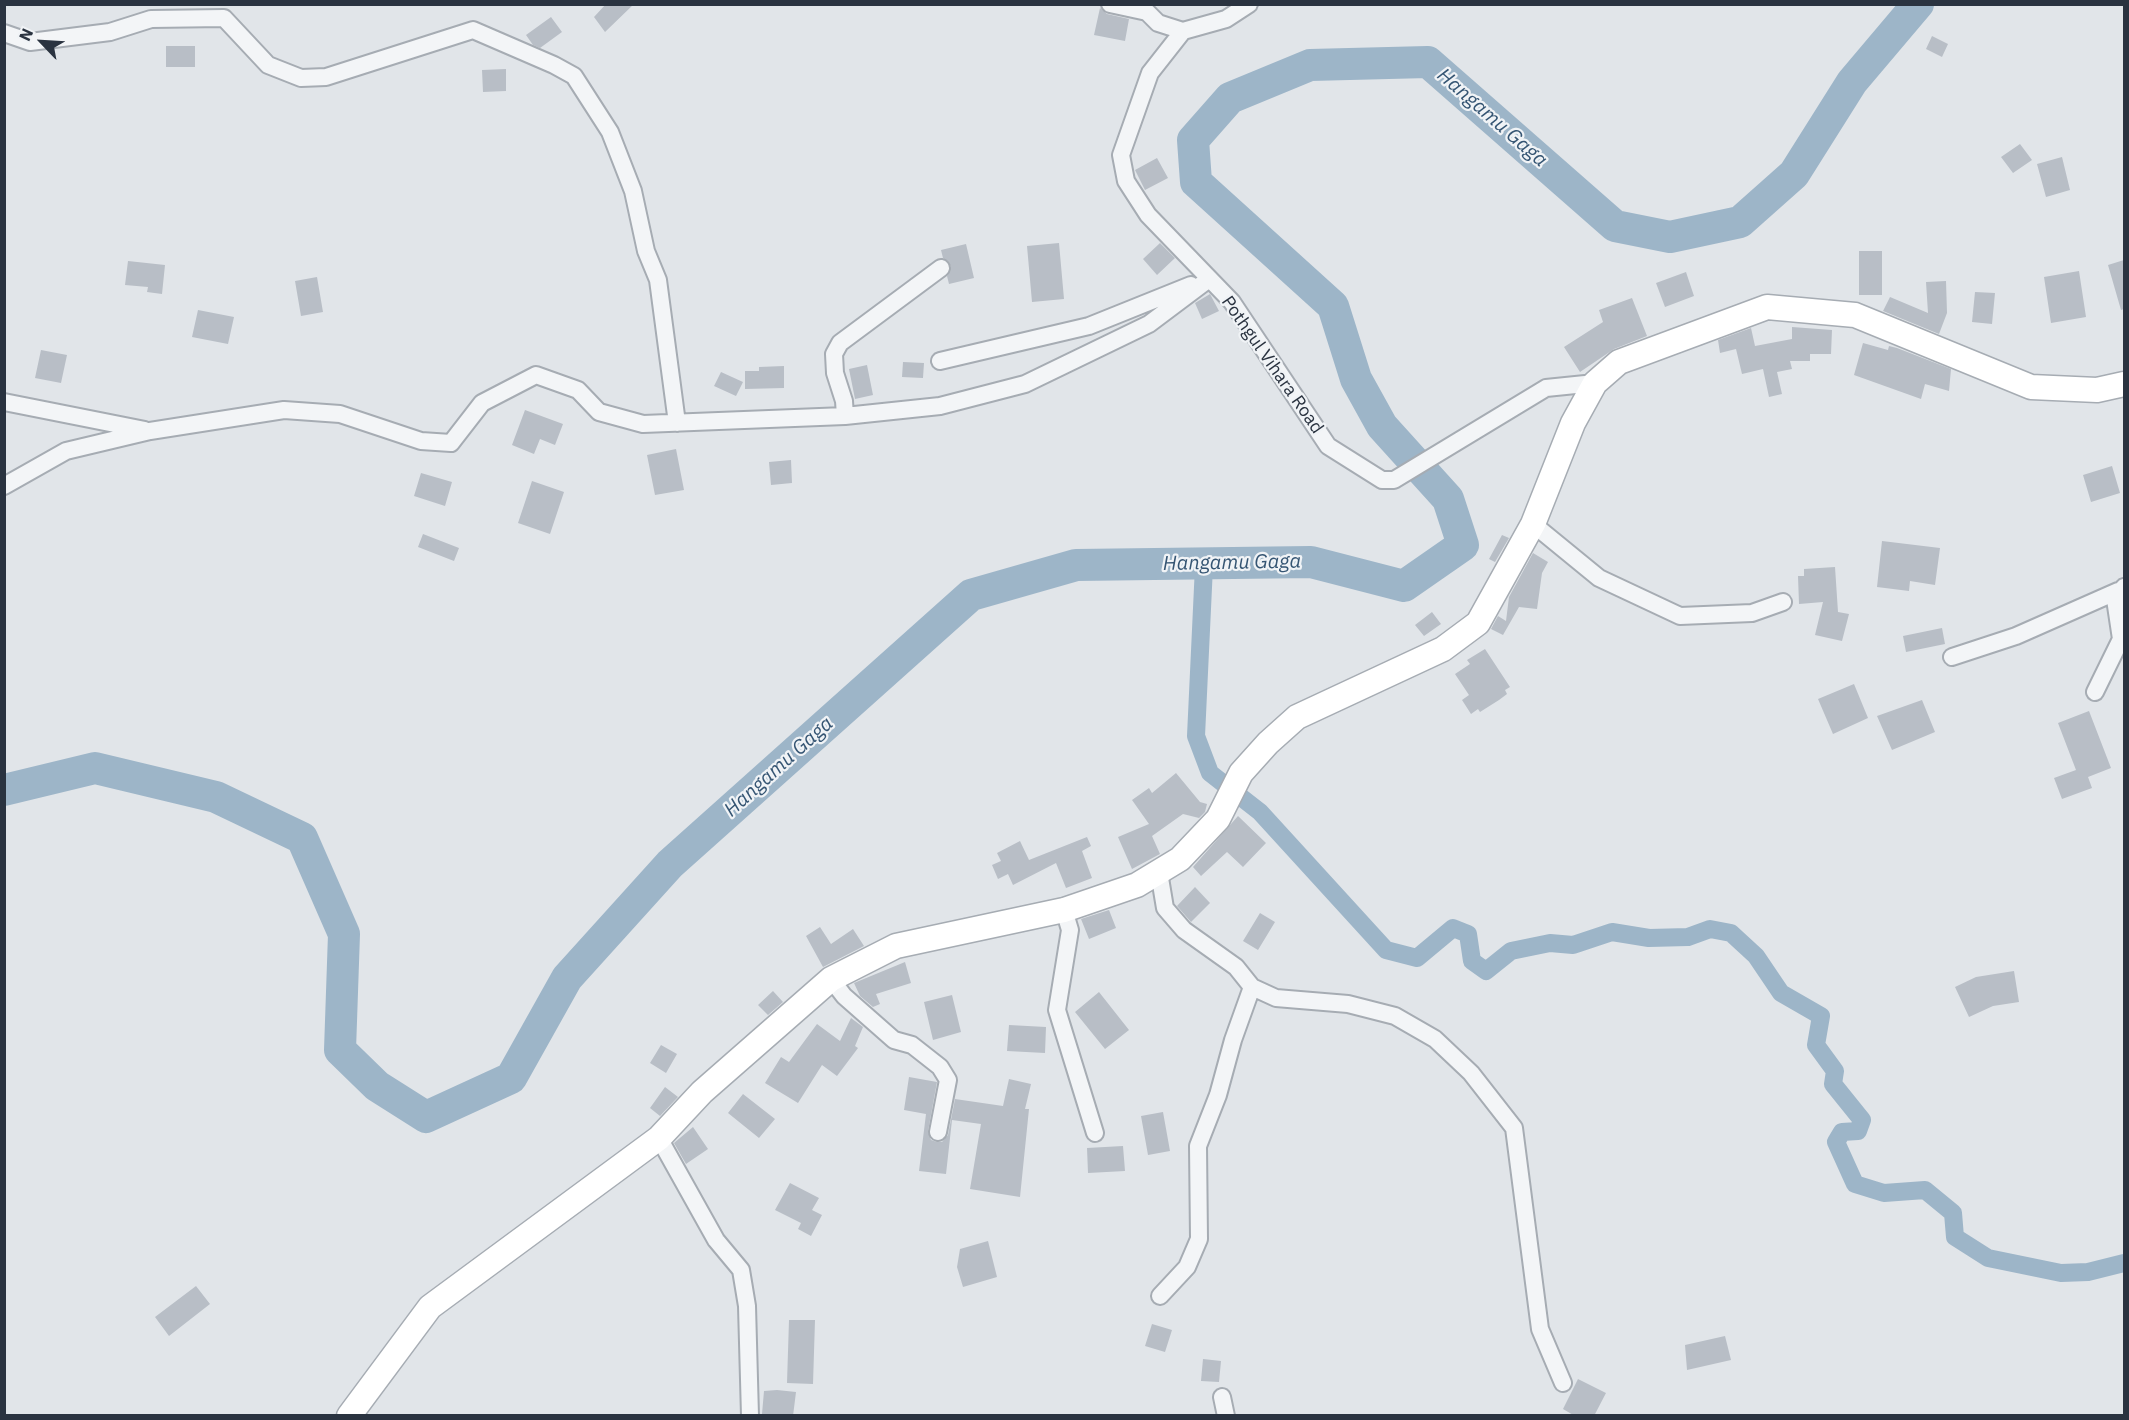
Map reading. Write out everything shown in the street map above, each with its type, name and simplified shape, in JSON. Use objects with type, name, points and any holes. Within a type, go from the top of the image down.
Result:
[{"type":"street","points":[[1110,4],[1147,12],[1158,23],[1183,31],[1249,4]]},
{"type":"street","points":[[4,33],[30,42],[110,32],[151,19],[224,18],[268,65],[301,78],[326,77],[473,30],[554,64],[574,76],[610,132],[633,191],[646,251],[658,280],[677,423]]},
{"type":"street","name":"Pothgul Vihara Road","points":[[1183,31],[1150,73],[1121,155],[1126,181],[1148,215],[1232,302],[1328,446],[1382,480],[1394,480],[1546,388],[1595,383]]},
{"type":"street","points":[[845,416],[844,401],[834,373],[834,354],[840,343],[941,268]]},
{"type":"street","points":[[940,361],[1089,326],[1209,279]]},
{"type":"street","points":[[4,486],[66,451],[150,431],[284,410],[340,414],[421,441],[451,443],[482,403],[536,375],[578,390],[599,412],[643,424],[845,416],[940,406],[1025,384],[1149,324],[1209,279]]},
{"type":"street","points":[[349,1416],[430,1307],[659,1138],[702,1092],[831,979],[896,946],[1064,910],[1137,885],[1180,859],[1218,819],[1241,773],[1268,743],[1297,717],[1443,649],[1478,623],[1533,524],[1573,423],[1595,383],[1618,362],[1642,351],[1767,307],[1855,315],[2031,387],[2097,390],[2124,384]]},
{"type":"street","points":[[4,402],[150,431]]},
{"type":"street","points":[[1533,524],[1599,578],[1680,616],[1752,613],[1783,602]]},
{"type":"street","points":[[1952,657],[2016,636],[2121,589]]},
{"type":"street","points":[[2095,692],[2121,639],[2115,599],[2121,589]]},
{"type":"street","points":[[1159,872],[1165,908],[1184,930],[1236,967],[1252,987],[1276,998],[1348,1004],[1395,1016],[1435,1039],[1471,1073],[1514,1128],[1540,1329],[1563,1383]]},
{"type":"street","points":[[1064,910],[1070,930],[1058,1010],[1095,1133]]},
{"type":"street","points":[[831,979],[844,996],[894,1041],[912,1045],[940,1067],[948,1080],[938,1132]]},
{"type":"street","points":[[1160,1296],[1187,1267],[1199,1239],[1198,1146],[1218,1095],[1233,1040],[1252,987]]},
{"type":"street","points":[[659,1138],[716,1240],[741,1270],[747,1306],[750,1416]]},
{"type":"street","points":[[1222,1397],[1226,1416]]},
{"type":"building","points":[[606,4],[634,4],[605,32],[594,17]]},
{"type":"building","points":[[1100,8],[1107,14],[1129,19],[1125,41],[1094,35]]},
{"type":"building","points":[[551,17],[562,32],[540,48],[533,45],[526,35]]},
{"type":"building","points":[[1932,36],[1948,44],[1942,57],[1926,49]]},
{"type":"building","points":[[166,46],[195,46],[195,67],[166,67]]},
{"type":"building","points":[[506,69],[506,91],[483,92],[482,70]]},
{"type":"building","points":[[2020,144],[2032,160],[2013,173],[2001,157]]},
{"type":"building","points":[[2062,157],[2070,190],[2046,197],[2037,164]]},
{"type":"building","points":[[1157,158],[1168,178],[1145,190],[1135,170]]},
{"type":"building","points":[[1059,243],[1064,299],[1032,302],[1027,246]]},
{"type":"building","points":[[1160,243],[1175,258],[1157,275],[1143,259]]},
{"type":"building","points":[[966,244],[974,278],[949,284],[947,276],[951,266],[943,258],[941,250]]},
{"type":"building","points":[[1859,251],[1882,251],[1882,295],[1859,295]]},
{"type":"building","points":[[2124,260],[2124,309],[2121,310],[2108,265]]},
{"type":"building","points":[[128,261],[165,265],[162,294],[147,292],[148,287],[125,285]]},
{"type":"building","points":[[2079,271],[2086,317],[2051,323],[2044,277]]},
{"type":"building","points":[[1686,272],[1694,296],[1665,307],[1656,283]]},
{"type":"building","points":[[317,277],[323,312],[301,316],[295,281]]},
{"type":"building","points":[[1946,281],[1947,313],[1939,334],[1883,311],[1890,297],[1928,313],[1926,282]]},
{"type":"building","points":[[1975,292],[1995,293],[1992,324],[1972,322]]},
{"type":"building","points":[[1210,294],[1219,311],[1202,319],[1195,303]]},
{"type":"building","points":[[1632,298],[1647,336],[1614,349],[1580,372],[1564,347],[1603,322],[1599,310]]},
{"type":"building","points":[[198,310],[234,317],[228,344],[192,337]]},
{"type":"building","points":[[1792,327],[1832,330],[1831,354],[1810,354],[1810,361],[1790,361],[1792,369],[1777,372],[1782,394],[1769,397],[1763,369],[1742,374],[1736,349],[1720,353],[1718,340],[1751,328],[1755,346],[1792,339]]},
{"type":"building","points":[[1863,343],[1888,350],[1889,346],[1897,348],[1951,369],[1949,391],[1925,384],[1921,399],[1854,375]]},
{"type":"building","points":[[41,350],[67,355],[61,383],[35,378]]},
{"type":"building","points":[[903,362],[924,363],[923,378],[902,377]]},
{"type":"building","points":[[867,365],[873,395],[855,399],[849,369]]},
{"type":"building","points":[[784,366],[784,388],[745,389],[745,371],[759,371],[759,367]]},
{"type":"building","points":[[721,372],[743,382],[736,396],[714,386]]},
{"type":"building","points":[[525,410],[563,424],[555,445],[540,439],[534,454],[512,445]]},
{"type":"building","points":[[676,449],[684,490],[655,495],[647,455]]},
{"type":"building","points":[[791,460],[792,483],[771,485],[769,462]]},
{"type":"building","points":[[2112,466],[2120,493],[2091,502],[2083,475]]},
{"type":"building","points":[[421,473],[452,482],[445,506],[414,496]]},
{"type":"building","points":[[532,481],[564,492],[550,534],[518,523]]},
{"type":"building","points":[[423,534],[459,548],[454,561],[418,547]]},
{"type":"building","points":[[1502,535],[1509,538],[1495,562],[1489,559]]},
{"type":"building","points":[[1882,541],[1940,548],[1935,585],[1910,581],[1909,591],[1877,587]]},
{"type":"building","points":[[1533,553],[1548,562],[1542,573],[1537,609],[1519,607],[1503,635],[1491,629],[1498,616],[1506,621],[1509,597]]},
{"type":"building","points":[[1835,567],[1838,612],[1849,614],[1842,641],[1815,635],[1823,602],[1799,604],[1798,576],[1804,576],[1804,569]]},
{"type":"building","points":[[1432,612],[1441,624],[1424,636],[1415,625]]},
{"type":"building","points":[[1942,628],[1945,644],[1906,652],[1903,636]]},
{"type":"building","points":[[1485,649],[1510,687],[1505,690],[1507,694],[1499,700],[1480,712],[1478,709],[1471,714],[1462,700],[1469,695],[1455,674],[1470,664],[1467,660]]},
{"type":"building","points":[[1854,684],[1868,718],[1833,734],[1818,699]]},
{"type":"building","points":[[1922,700],[1935,732],[1892,750],[1877,716]]},
{"type":"building","points":[[2089,711],[2111,768],[2088,777],[2092,788],[2062,799],[2054,778],[2076,770],[2058,723]]},
{"type":"building","points":[[1176,773],[1200,802],[1207,804],[1205,812],[1199,818],[1183,814],[1152,836],[1160,854],[1132,869],[1118,837],[1149,824],[1132,800],[1149,788],[1152,793]]},
{"type":"building","points":[[1238,816],[1266,843],[1243,867],[1227,852],[1201,876],[1193,867]]},
{"type":"building","points":[[1087,837],[1091,846],[1082,851],[1092,878],[1066,888],[1056,863],[1013,885],[1008,874],[998,879],[992,865],[1001,861],[997,853],[1020,841],[1029,860]]},
{"type":"building","points":[[1195,887],[1210,903],[1191,922],[1177,906]]},
{"type":"building","points":[[1109,910],[1116,928],[1089,939],[1081,919]]},
{"type":"building","points":[[1260,913],[1275,922],[1258,950],[1243,941]]},
{"type":"building","points":[[820,927],[831,944],[853,929],[864,946],[823,967],[806,936]]},
{"type":"building","points":[[905,962],[911,983],[876,994],[880,1004],[873,1007],[860,996],[854,983]]},
{"type":"building","points":[[2014,971],[2019,1002],[1993,1006],[1969,1017],[1955,987],[1976,977]]},
{"type":"building","points":[[773,991],[783,1002],[768,1015],[758,1005]]},
{"type":"building","points":[[1099,992],[1129,1030],[1105,1049],[1075,1012]]},
{"type":"building","points":[[952,995],[961,1032],[933,1040],[924,1002]]},
{"type":"building","points":[[851,1018],[863,1027],[855,1046],[858,1048],[837,1076],[822,1065],[798,1103],[765,1083],[781,1057],[789,1062],[817,1024],[840,1041]]},
{"type":"building","points":[[1009,1025],[1046,1027],[1045,1053],[1007,1051]]},
{"type":"building","points":[[661,1045],[677,1054],[666,1073],[650,1063]]},
{"type":"building","points":[[909,1077],[937,1082],[928,1131],[931,1140],[937,1142],[942,1142],[948,1135],[955,1099],[1003,1106],[1009,1079],[1031,1084],[1025,1109],[1029,1109],[1020,1197],[970,1189],[981,1124],[952,1120],[946,1174],[919,1171],[926,1114],[904,1110]]},
{"type":"building","points":[[665,1087],[678,1097],[660,1116],[650,1108]]},
{"type":"building","points":[[743,1094],[775,1119],[759,1138],[728,1113]]},
{"type":"building","points":[[1163,1112],[1170,1151],[1148,1155],[1141,1116]]},
{"type":"building","points":[[693,1127],[708,1149],[686,1164],[674,1143]]},
{"type":"building","points":[[1123,1146],[1125,1171],[1088,1173],[1087,1148]]},
{"type":"building","points":[[790,1183],[819,1198],[812,1210],[822,1215],[811,1236],[798,1229],[801,1223],[775,1210]]},
{"type":"building","points":[[988,1241],[997,1277],[963,1287],[957,1267],[960,1249]]},
{"type":"building","points":[[196,1286],[210,1304],[169,1336],[155,1317]]},
{"type":"building","points":[[789,1320],[815,1320],[813,1384],[787,1383]]},
{"type":"building","points":[[1152,1324],[1172,1330],[1165,1352],[1145,1346]]},
{"type":"building","points":[[1725,1336],[1731,1360],[1687,1370],[1685,1345]]},
{"type":"building","points":[[1203,1359],[1221,1361],[1219,1382],[1201,1381]]},
{"type":"building","points":[[1578,1379],[1606,1393],[1594,1416],[1575,1416],[1563,1409]]},
{"type":"building","points":[[764,1391],[796,1392],[793,1416],[762,1414]]},
{"type":"waterway","name":"Hangamu Gaga","points":[[4,790],[95,768],[216,797],[302,838],[344,934],[340,1050],[377,1086],[426,1117],[511,1078],[567,978],[670,864],[971,595],[1076,565],[1311,562],[1404,586],[1463,545],[1448,499],[1382,426],[1356,379],[1333,306],[1196,182],[1193,140],[1230,98],[1310,65],[1428,62],[1615,226],[1670,237],[1740,222],[1794,174],[1852,82],[1918,4]]},
{"type":"waterway","points":[[1204,566],[1196,736],[1210,773],[1260,812],[1386,950],[1417,958],[1453,928],[1468,934],[1472,961],[1486,971],[1511,951],[1550,943],[1573,945],[1612,932],[1649,938],[1688,937],[1710,929],[1731,933],[1756,956],[1781,993],[1821,1016],[1816,1045],[1835,1071],[1833,1084],[1862,1120],[1858,1131],[1842,1132],[1836,1142],[1855,1184],[1884,1193],[1925,1190],[1953,1213],[1955,1237],[1988,1258],[2061,1273],[2088,1272],[2124,1263]]}]
